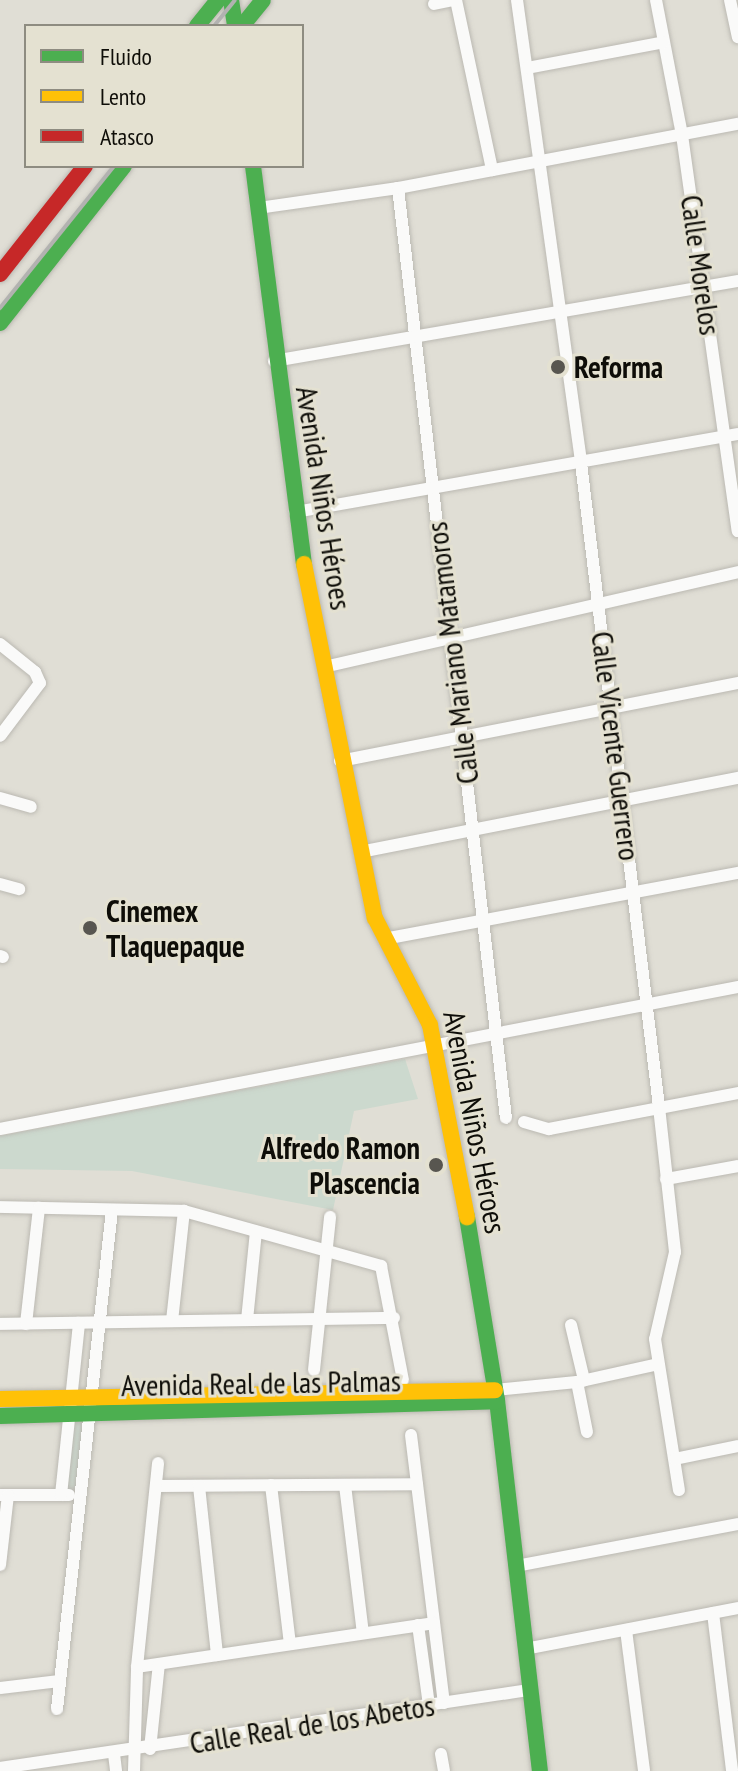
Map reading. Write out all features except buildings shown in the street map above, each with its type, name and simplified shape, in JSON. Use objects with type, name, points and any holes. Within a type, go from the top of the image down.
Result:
[{"type":"street","points":[[199,24],[218,0]]},
{"type":"street","points":[[231,0],[235,24]]},
{"type":"street","points":[[244,24],[263,0]]},
{"type":"street","points":[[434,4],[454,0],[492,170]]},
{"type":"street","name":"Calle Vicente Guerrero","points":[[517,0],[542,161],[648,1003],[674,1264],[655,1330],[679,1490]]},
{"type":"street","name":"Calle Morelos","points":[[656,0],[732,435],[738,531]]},
{"type":"street","points":[[730,0],[738,37]]},
{"type":"street","points":[[527,68],[664,42]]},
{"type":"street","points":[[258,208],[398,188],[738,124]]},
{"type":"street","points":[[0,274],[83,168]]},
{"type":"street","points":[[0,323],[122,168]]},
{"type":"street","name":"Avenida Niños Héroes","points":[[253,168],[274,361],[295,512],[340,761],[360,852],[384,939],[423,1003],[433,1043],[496,1396],[540,1771]]},
{"type":"street","name":"Calle Mariano Matamoros","points":[[398,188],[506,1118]]},
{"type":"street","points":[[274,361],[738,281]]},
{"type":"street","points":[[295,512],[732,435]]},
{"type":"street","points":[[324,667],[598,600],[738,572]]},
{"type":"street","points":[[0,644],[35,672],[40,683],[0,736]]},
{"type":"street","points":[[340,761],[738,683]]},
{"type":"street","points":[[360,852],[738,778]]},
{"type":"street","points":[[0,798],[31,807]]},
{"type":"street","points":[[384,939],[738,873]]},
{"type":"street","points":[[0,884],[19,889]]},
{"type":"street","points":[[0,1129],[433,1043],[738,987]]},
{"type":"street","points":[[524,1122],[549,1129],[738,1093]]},
{"type":"street","points":[[666,1179],[738,1166]]},
{"type":"street","points":[[0,1207],[184,1211],[383,1268],[403,1380]]},
{"type":"street","points":[[26,1324],[39,1208]]},
{"type":"street","points":[[57,1709],[112,1210]]},
{"type":"street","points":[[172,1321],[184,1211]]},
{"type":"street","points":[[314,1370],[330,1217]]},
{"type":"street","points":[[247,1320],[256,1231]]},
{"type":"street","points":[[0,1324],[394,1318]]},
{"type":"street","points":[[61,1495],[79,1323]]},
{"type":"street","points":[[571,1325],[587,1432]]},
{"type":"street","name":"Avenida Real de las Palmas","points":[[0,1416],[70,1415],[90,1406],[496,1396],[658,1364]]},
{"type":"street","name":"Avenida Real de las Palmas","points":[[0,1399],[72,1397],[90,1406]]},
{"type":"street","points":[[411,1435],[444,1703]]},
{"type":"street","points":[[675,1459],[738,1446]]},
{"type":"street","points":[[134,1771],[131,1752],[137,1667],[158,1463]]},
{"type":"street","points":[[156,1486],[417,1484]]},
{"type":"street","points":[[271,1485],[290,1644]]},
{"type":"street","points":[[345,1485],[363,1633]]},
{"type":"street","points":[[199,1486],[217,1655]]},
{"type":"street","points":[[0,1565],[4,1495],[81,1495]]},
{"type":"street","points":[[516,1566],[738,1524]]},
{"type":"street","points":[[525,1649],[738,1608]]},
{"type":"street","points":[[713,1613],[732,1771]]},
{"type":"street","points":[[137,1667],[434,1623]]},
{"type":"street","points":[[418,1625],[429,1705]]},
{"type":"street","points":[[626,1630],[644,1771]]},
{"type":"street","points":[[150,1749],[159,1664]]},
{"type":"street","points":[[0,1688],[60,1681]]},
{"type":"street","name":"Calle Real de los Abetos","points":[[0,1768],[131,1752],[529,1690]]},
{"type":"street","points":[[114,1754],[116,1771]]},
{"type":"street","points":[[441,1754],[444,1771]]},
{"type":"shaded area","points":[[405,1059],[418,1099],[354,1111],[333,1210],[132,1171],[0,1169],[0,1136]]},
{"type":"shaded area","points":[[72,1419],[86,1419],[79,1492],[64,1491]]},
{"type":"railway","points":[[216,24],[235,0]]},
{"type":"railway","points":[[0,308],[112,168]]},
{"type":"traffic: fast","points":[[199,24],[218,0]]},
{"type":"traffic: fast","points":[[231,0],[235,24]]},
{"type":"traffic: fast","points":[[244,24],[263,0]]},
{"type":"traffic: fast","points":[[0,323],[122,168]]},
{"type":"traffic: fast","points":[[253,168],[304,564]]},
{"type":"traffic: fast","points":[[467,1217],[497,1400],[540,1771]]},
{"type":"traffic: fast","points":[[0,1416],[497,1401]]},
{"type":"traffic: slow","points":[[304,564],[375,918],[430,1025],[467,1217]]},
{"type":"traffic: slow","points":[[0,1399],[495,1390]]},
{"type":"traffic: jam","points":[[0,274],[83,168]]},
{"type":"place","name":"Reforma","points":[[558,367]]},
{"type":"place","name":"Cinemex Tlaquepaque","points":[[90,928]]},
{"type":"place","name":"Alfredo Ramon Plascencia","points":[[436,1165]]}]
